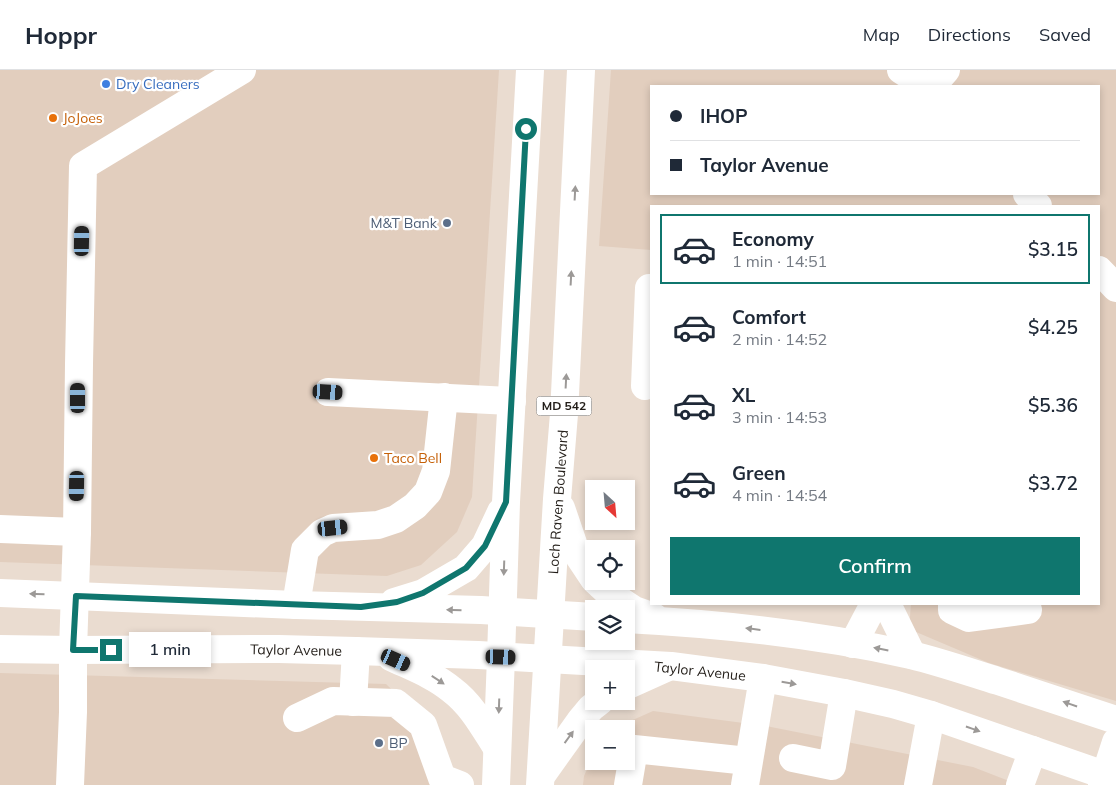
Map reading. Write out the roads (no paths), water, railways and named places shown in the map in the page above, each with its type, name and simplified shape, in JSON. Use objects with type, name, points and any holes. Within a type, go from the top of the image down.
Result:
[{"type":"main road","points":[[70,785],[76,596],[83,166],[242,70]]},
{"type":"main road","points":[[496,785],[506,502],[530,70]]},
{"type":"main road","name":"Loch Raven Boulevard","points":[[540,780],[564,414],[581,70]]},
{"type":"main road","points":[[901,70],[924,85]]},
{"type":"main road","points":[[933,85],[946,70]]},
{"type":"main road","points":[[1028,195],[1037,205]]},
{"type":"main road","points":[[1100,271],[1116,288]]},
{"type":"main road","points":[[645,386],[650,288]]},
{"type":"main road","points":[[328,392],[512,401]]},
{"type":"main road","points":[[296,605],[305,550],[322,533],[333,528],[378,525],[396,519],[415,506],[428,492],[436,471],[444,397]]},
{"type":"main road","points":[[557,499],[576,552],[585,565]]},
{"type":"main road","points":[[361,607],[397,602],[423,593],[466,568],[485,546],[506,502]]},
{"type":"main road","points":[[0,529],[77,532]]},
{"type":"main road","points":[[606,590],[634,610],[667,621]]},
{"type":"main road","points":[[0,592],[296,605],[481,610],[585,617]]},
{"type":"main road","points":[[853,644],[873,605]]},
{"type":"main road","points":[[887,605],[912,656]]},
{"type":"main road","points":[[952,605],[969,618],[1028,610]]},
{"type":"main road","points":[[635,619],[734,627],[802,635],[912,656],[952,666],[1116,720]]},
{"type":"main road","name":"Taylor Avenue","points":[[0,649],[279,649],[367,651],[671,666],[763,678],[893,704],[1033,750],[1108,780]]},
{"type":"main road","points":[[353,702],[367,651],[430,675],[453,690],[474,712],[497,748]]},
{"type":"main road","points":[[635,682],[671,666]]},
{"type":"main road","points":[[628,785],[634,749],[746,773],[763,678]]},
{"type":"main road","points":[[792,758],[832,766],[844,693]]},
{"type":"main road","points":[[297,718],[333,701],[396,703],[423,724],[442,778],[460,785]]},
{"type":"main road","points":[[540,780],[589,710]]},
{"type":"main road","points":[[918,785],[931,715]]},
{"type":"main road","points":[[1108,780],[1116,742]]},
{"type":"main road","points":[[1020,785],[1033,750]]},
{"type":"place","name":"Dry Cleaners","points":[[106,84]]},
{"type":"place","name":"JoJoes","points":[[53,118]]},
{"type":"place","name":"M&T Bank","points":[[447,223]]},
{"type":"place","name":"Taco Bell","points":[[374,458]]},
{"type":"place","name":"BP","points":[[379,743]]}]
